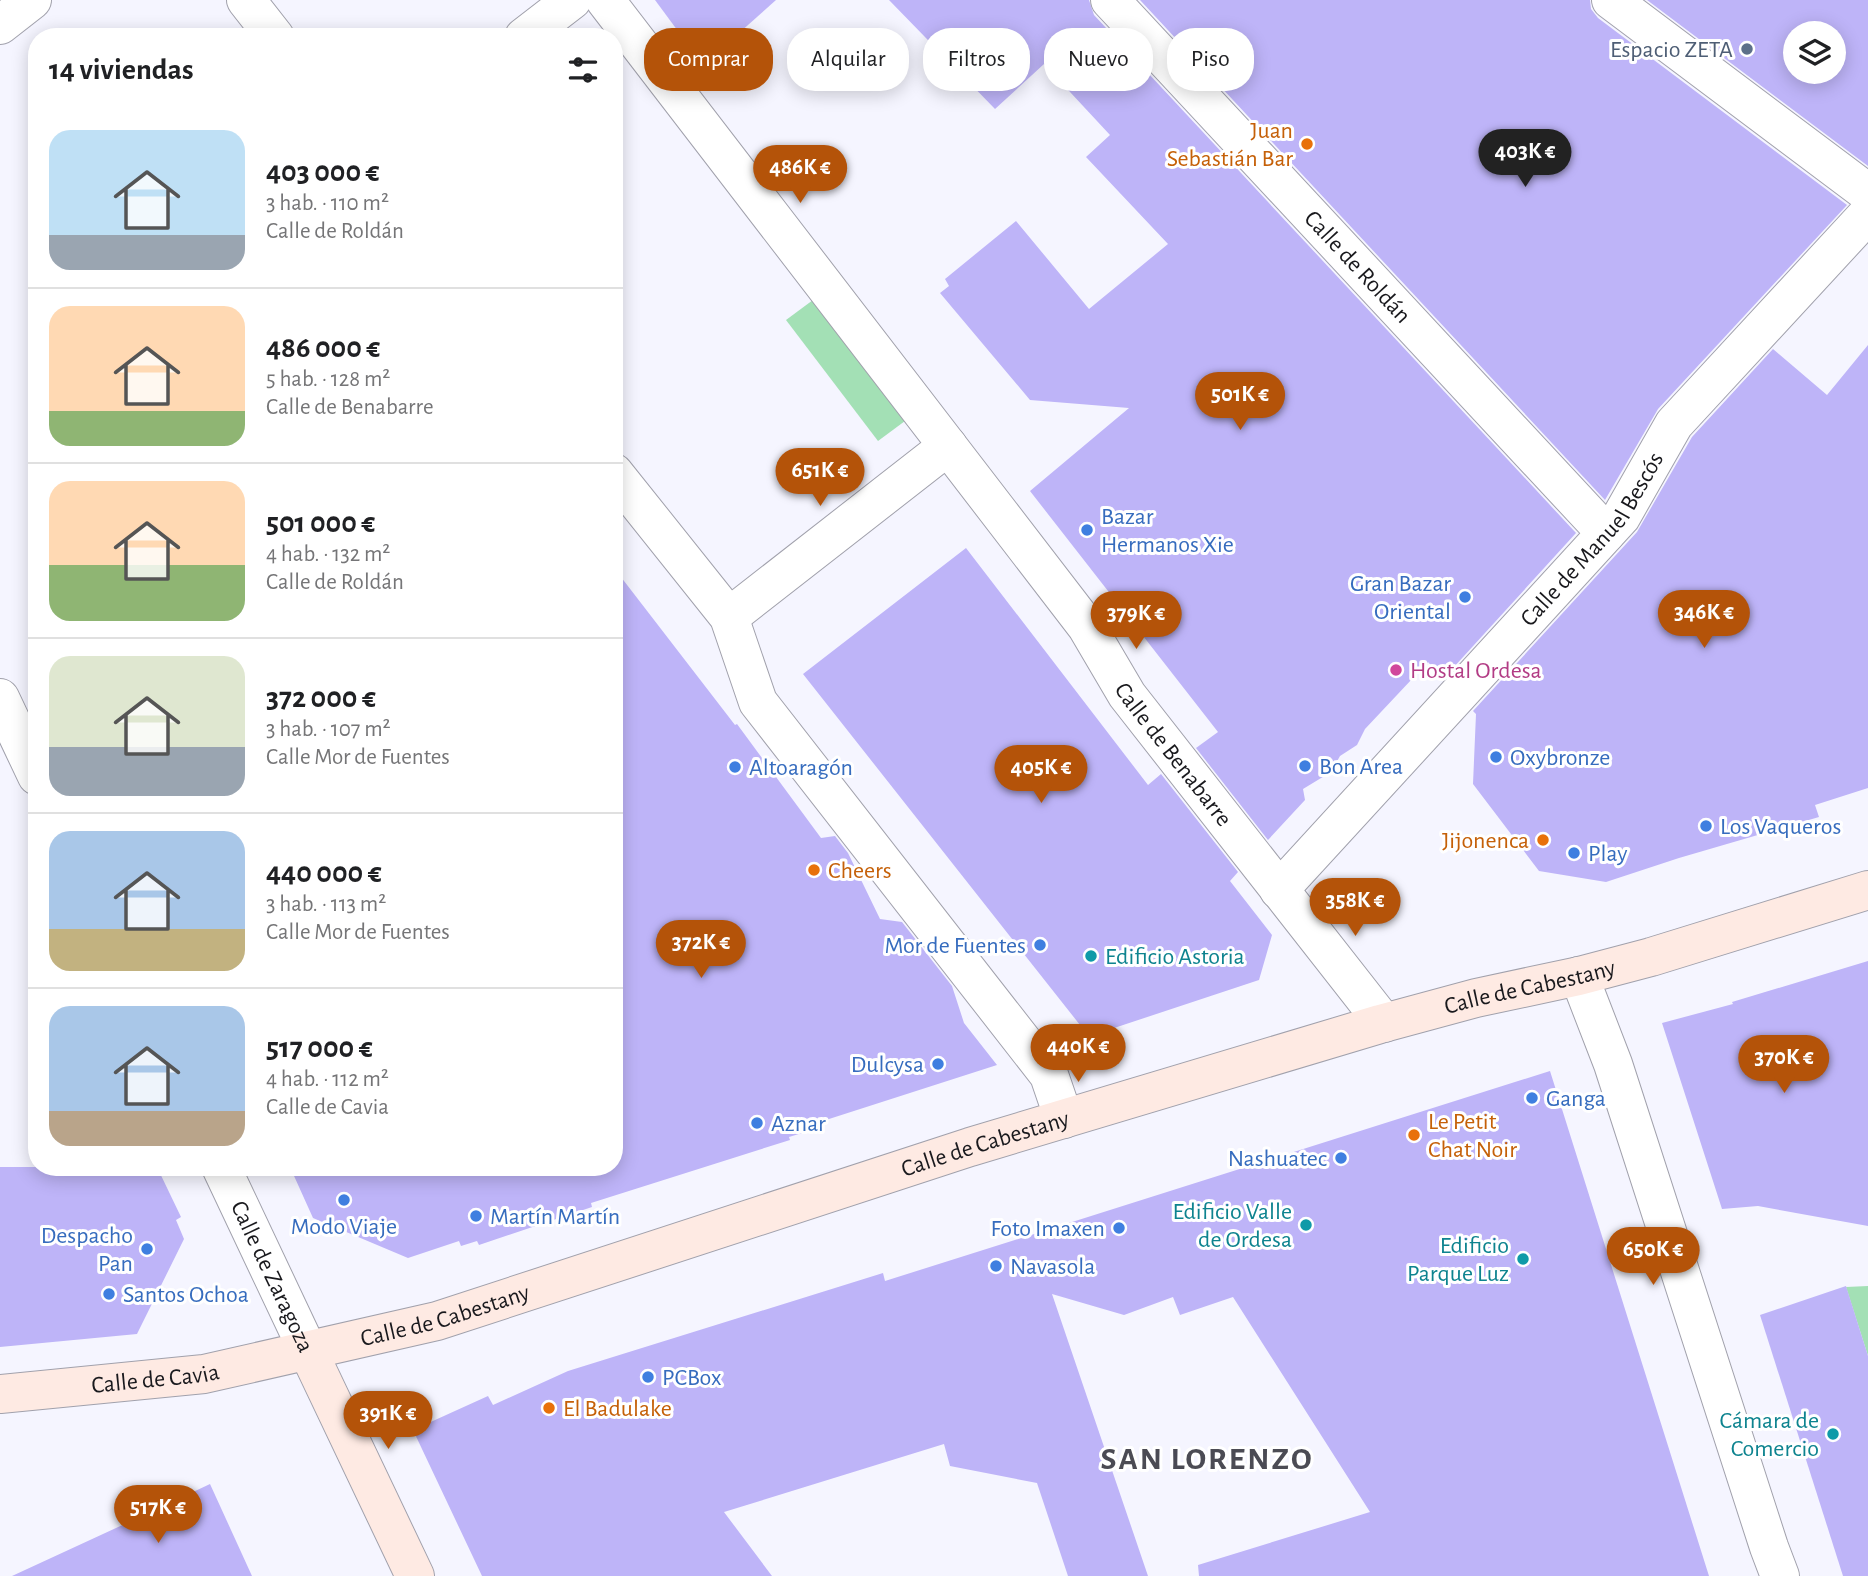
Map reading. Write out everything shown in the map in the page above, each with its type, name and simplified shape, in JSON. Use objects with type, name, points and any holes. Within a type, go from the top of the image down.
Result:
[{"type":"street","points":[[0,25],[32,0]]},
{"type":"street","points":[[246,0],[268,28]]},
{"type":"street","points":[[536,28],[572,0]]},
{"type":"street","name":"Calle de Benabarre","points":[[606,0],[1087,627],[1127,695],[1384,1023]]},
{"type":"street","name":"Calle de Roldán","points":[[1110,0],[1606,534]]},
{"type":"street","points":[[1611,0],[1868,193]]},
{"type":"street","name":"Calle de Manuel Bescós","points":[[1279,890],[1621,517],[1674,424],[1868,214]]},
{"type":"street","points":[[729,617],[948,446]]},
{"type":"street","points":[[623,484],[729,617],[758,702],[1049,1075],[1064,1119]]},
{"type":"street","points":[[0,698],[28,757]]},
{"type":"street","name":"Calle de Cabestany","points":[[308,1351],[437,1321],[970,1147],[1384,1023],[1679,949],[1868,890]]},
{"type":"street","points":[[1579,976],[1613,1064],[1780,1576]]},
{"type":"street","name":"Calle de Zaragoza","points":[[225,1176],[415,1576]]},
{"type":"street","name":"Calle de Cavia","points":[[0,1394],[204,1374],[308,1351]]},
{"type":"green space","points":[[813,300],[905,421],[878,441],[786,320]]},
{"type":"green space","points":[[1868,1286],[1868,1356],[1846,1287]]},
{"type":"building","points":[[655,0],[776,0],[745,28],[676,28]]},
{"type":"building","points":[[889,0],[1089,0],[1094,15],[1106,28],[1044,28],[1044,64],[1030,77],[1030,28],[923,28],[923,35]]},
{"type":"building","points":[[1140,0],[1590,0],[1591,9],[1598,18],[1847,205],[1658,409],[1605,500],[1225,91],[1254,91],[1254,28],[1167,29]]},
{"type":"building","points":[[1647,0],[1868,0],[1868,166]]},
{"type":"building","points":[[1153,78],[1576,533],[1443,679],[1428,662],[1365,729],[1357,745],[1340,756],[1331,772],[1303,789],[1305,800],[1268,840],[1196,748],[1218,732],[1030,491],[1129,408],[1030,400],[940,293],[949,286],[945,279],[1016,221],[1089,309],[1168,244],[1086,157],[1110,135],[1069,91],[1153,91]]},
{"type":"building","points":[[977,91],[1015,91],[995,109]]},
{"type":"building","points":[[1868,345],[1868,788],[1815,805],[1819,817],[1606,882],[1539,871],[1473,784],[1476,714],[1473,711],[1637,532],[1692,437],[1773,349],[1827,395]]},
{"type":"building","points":[[966,548],[1148,785],[1161,774],[1238,872],[1230,881],[1272,935],[1259,980],[1099,1033],[1080,1025],[803,674]]},
{"type":"building","points":[[623,580],[735,725],[737,724],[821,838],[835,836],[848,853],[880,919],[902,922],[952,986],[964,1023],[997,1065],[801,1128],[802,1133],[789,1137],[790,1140],[591,1203],[592,1207],[479,1245],[477,1241],[461,1246],[459,1241],[408,1258],[313,1218],[294,1176],[623,1176]]},
{"type":"building","points":[[1868,961],[1868,1226],[1758,1206],[1722,1209],[1662,1023],[1733,1004],[1732,1002]]},
{"type":"building","points":[[1550,1071],[1709,1576],[1199,1576],[1198,1565],[1370,1512],[1233,1297],[1180,1315],[1173,1297],[1124,1315],[1052,1294],[1148,1576],[1068,1576],[1037,1483],[950,1466],[944,1444],[724,1512],[772,1576],[482,1576],[413,1430],[488,1396],[493,1405],[568,1371],[883,1273],[885,1281]]},
{"type":"building","points":[[0,1167],[28,1167],[28,1176],[161,1176],[181,1217],[176,1220],[184,1239],[137,1334],[0,1347]]},
{"type":"building","name":"Cámara de Comercio","points":[[1846,1286],[1868,1356],[1868,1576],[1843,1576],[1760,1315]]},
{"type":"building","points":[[210,1484],[252,1576],[12,1576],[155,1510]]},
{"type":"place","name":"Espacio ZETA","points":[[1747,49]]},
{"type":"place","name":"Juan Sebastián Bar","points":[[1307,144]]},
{"type":"place","name":"Bazar Hermanos Xie","points":[[1087,530]]},
{"type":"place","name":"Gran Bazar Oriental","points":[[1465,597]]},
{"type":"place","name":"Hostal Ordesa","points":[[1396,670]]},
{"type":"place","name":"Oxybronze","points":[[1496,757]]},
{"type":"place","name":"Bon Area","points":[[1305,766]]},
{"type":"place","name":"Altoaragón","points":[[735,767]]},
{"type":"place","name":"Los Vaqueros","points":[[1706,826]]},
{"type":"place","name":"Jijonenca","points":[[1543,840]]},
{"type":"place","name":"Play","points":[[1574,853]]},
{"type":"place","name":"Cheers","points":[[814,870]]},
{"type":"place","name":"Mor de Fuentes","points":[[1040,945]]},
{"type":"place","name":"Edificio Astoria","points":[[1091,956]]},
{"type":"place","name":"Dulcysa","points":[[938,1064]]},
{"type":"place","name":"Ganga","points":[[1532,1098]]},
{"type":"place","name":"Aznar","points":[[757,1123]]},
{"type":"place","name":"Le Petit Chat Noir","points":[[1414,1135]]},
{"type":"place","name":"Nashuatec","points":[[1341,1158]]},
{"type":"place","name":"Modo Viaje","points":[[344,1200]]},
{"type":"place","name":"Martín Martín","points":[[476,1216]]},
{"type":"place","name":"Edificio Valle de Ordesa","points":[[1306,1225]]},
{"type":"place","name":"Foto Imaxen","points":[[1119,1228]]},
{"type":"place","name":"Despacho Pan","points":[[147,1249]]},
{"type":"place","name":"Edificio Parque Luz","points":[[1523,1259]]},
{"type":"place","name":"Navasola","points":[[996,1266]]},
{"type":"place","name":"Santos Ochoa","points":[[109,1294]]},
{"type":"place","name":"PCBox","points":[[648,1377]]},
{"type":"place","name":"El Badulake","points":[[549,1408]]},
{"type":"place","name":"Cámara de Comercio","points":[[1833,1434]]},
{"type":"district","name":"SAN LORENZO","points":[[1207,1458]]}]
